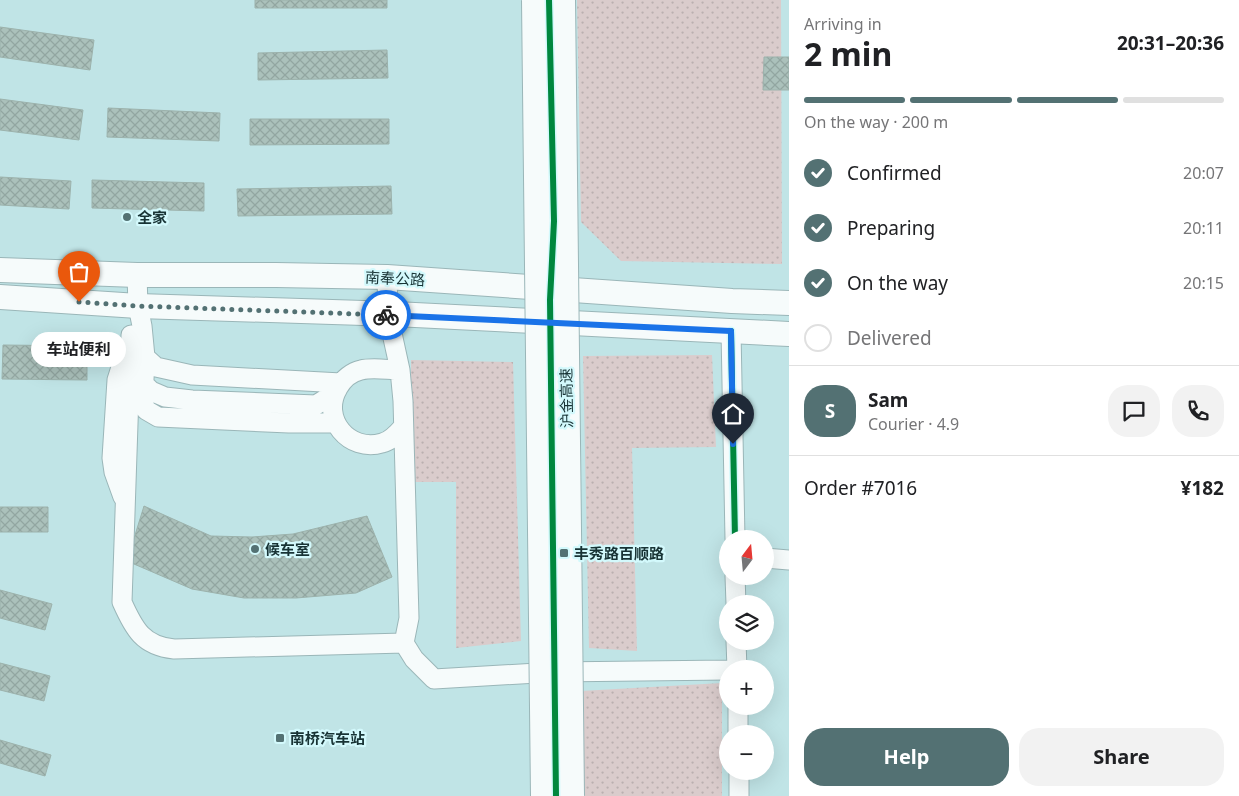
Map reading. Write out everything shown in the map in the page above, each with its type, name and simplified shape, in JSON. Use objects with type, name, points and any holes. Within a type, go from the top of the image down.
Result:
[{"type":"highway","name":"沪金高速","points":[[536,0],[545,796]]},
{"type":"highway","name":"沪金高速","points":[[561,0],[570,796]]},
{"type":"main road","name":"南奉公路","points":[[0,270],[137,276],[276,275],[387,277],[732,301],[789,303]]},
{"type":"main road","points":[[0,297],[138,306],[388,315],[789,334]]},
{"type":"street","points":[[549,0],[554,221],[550,322],[556,796]]},
{"type":"street","points":[[137,276],[138,306],[145,357],[143,402],[146,410],[158,417],[289,423],[336,423]]},
{"type":"street","points":[[387,277],[388,315],[400,370],[403,401],[402,427],[409,618],[404,643],[414,659],[434,679],[554,672],[719,670]]},
{"type":"street","points":[[138,306],[131,336],[122,602],[132,624],[149,643],[174,649],[404,643]]},
{"type":"street","points":[[731,331],[735,530]]},
{"type":"street","points":[[145,357],[156,367],[192,375],[299,382],[338,388]]},
{"type":"street","points":[[143,383],[151,391],[165,397],[192,400],[316,405],[338,388],[350,374],[362,370],[400,370]]},
{"type":"street","points":[[338,388],[332,405],[333,417],[338,429],[347,437],[358,443],[370,445],[383,443],[394,437],[402,427]]},
{"type":"street","points":[[774,559],[789,560]]},
{"type":"street","points":[[739,780],[739,796]]},
{"type":"shaded area","points":[[577,0],[781,0],[782,264],[621,261],[581,222]]},
{"type":"shaded area","points":[[712,355],[716,447],[632,448],[637,651],[589,648],[583,356]]},
{"type":"shaded area","points":[[411,360],[513,362],[521,641],[456,648],[456,482],[411,482]]},
{"type":"shaded area","points":[[719,683],[719,715],[722,715],[722,725],[719,725],[719,780],[722,780],[722,796],[582,796],[581,691]]},
{"type":"building","points":[[255,0],[387,0],[387,8],[255,8]]},
{"type":"building","points":[[0,27],[94,40],[90,70],[0,57]]},
{"type":"building","points":[[387,50],[388,78],[258,80],[258,53]]},
{"type":"building","points":[[764,57],[789,57],[789,90],[763,90]]},
{"type":"building","points":[[0,99],[83,110],[79,140],[0,130]]},
{"type":"building","points":[[108,108],[220,113],[219,141],[107,137]]},
{"type":"building","points":[[250,119],[389,119],[389,144],[250,145]]},
{"type":"building","points":[[0,177],[71,181],[69,209],[0,205]]},
{"type":"building","points":[[92,180],[204,183],[204,211],[92,208]]},
{"type":"building","points":[[391,186],[392,214],[238,216],[237,189]]},
{"type":"building","points":[[3,345],[87,346],[87,380],[2,379]]},
{"type":"building","name":"候车室","points":[[144,506],[211,536],[252,537],[293,534],[367,516],[392,577],[356,593],[296,598],[244,598],[192,589],[127,561]]},
{"type":"building","points":[[0,507],[48,507],[48,532],[0,532]]},
{"type":"building","points":[[0,590],[52,604],[45,630],[0,618]]},
{"type":"building","points":[[0,663],[50,676],[44,701],[0,690]]},
{"type":"building","points":[[0,740],[51,755],[45,776],[0,763]]},
{"type":"cycle path","points":[[549,0],[554,221],[550,300],[556,796]]},
{"type":"cycle path","points":[[731,331],[735,530]]},
{"type":"way so far","points":[[79,302],[138,306],[386,315]]},
{"type":"place","name":"全家","points":[[127,217]]},
{"type":"place","name":"车站便利","points":[[79,302]]},
{"type":"place","name":"候车室","points":[[255,549]]},
{"type":"place","name":"丰秀路百顺路","points":[[564,553]]},
{"type":"place","name":"南桥汽车站","points":[[280,738]]},
{"type":"route","points":[[386,315],[731,331],[733,444]]}]
